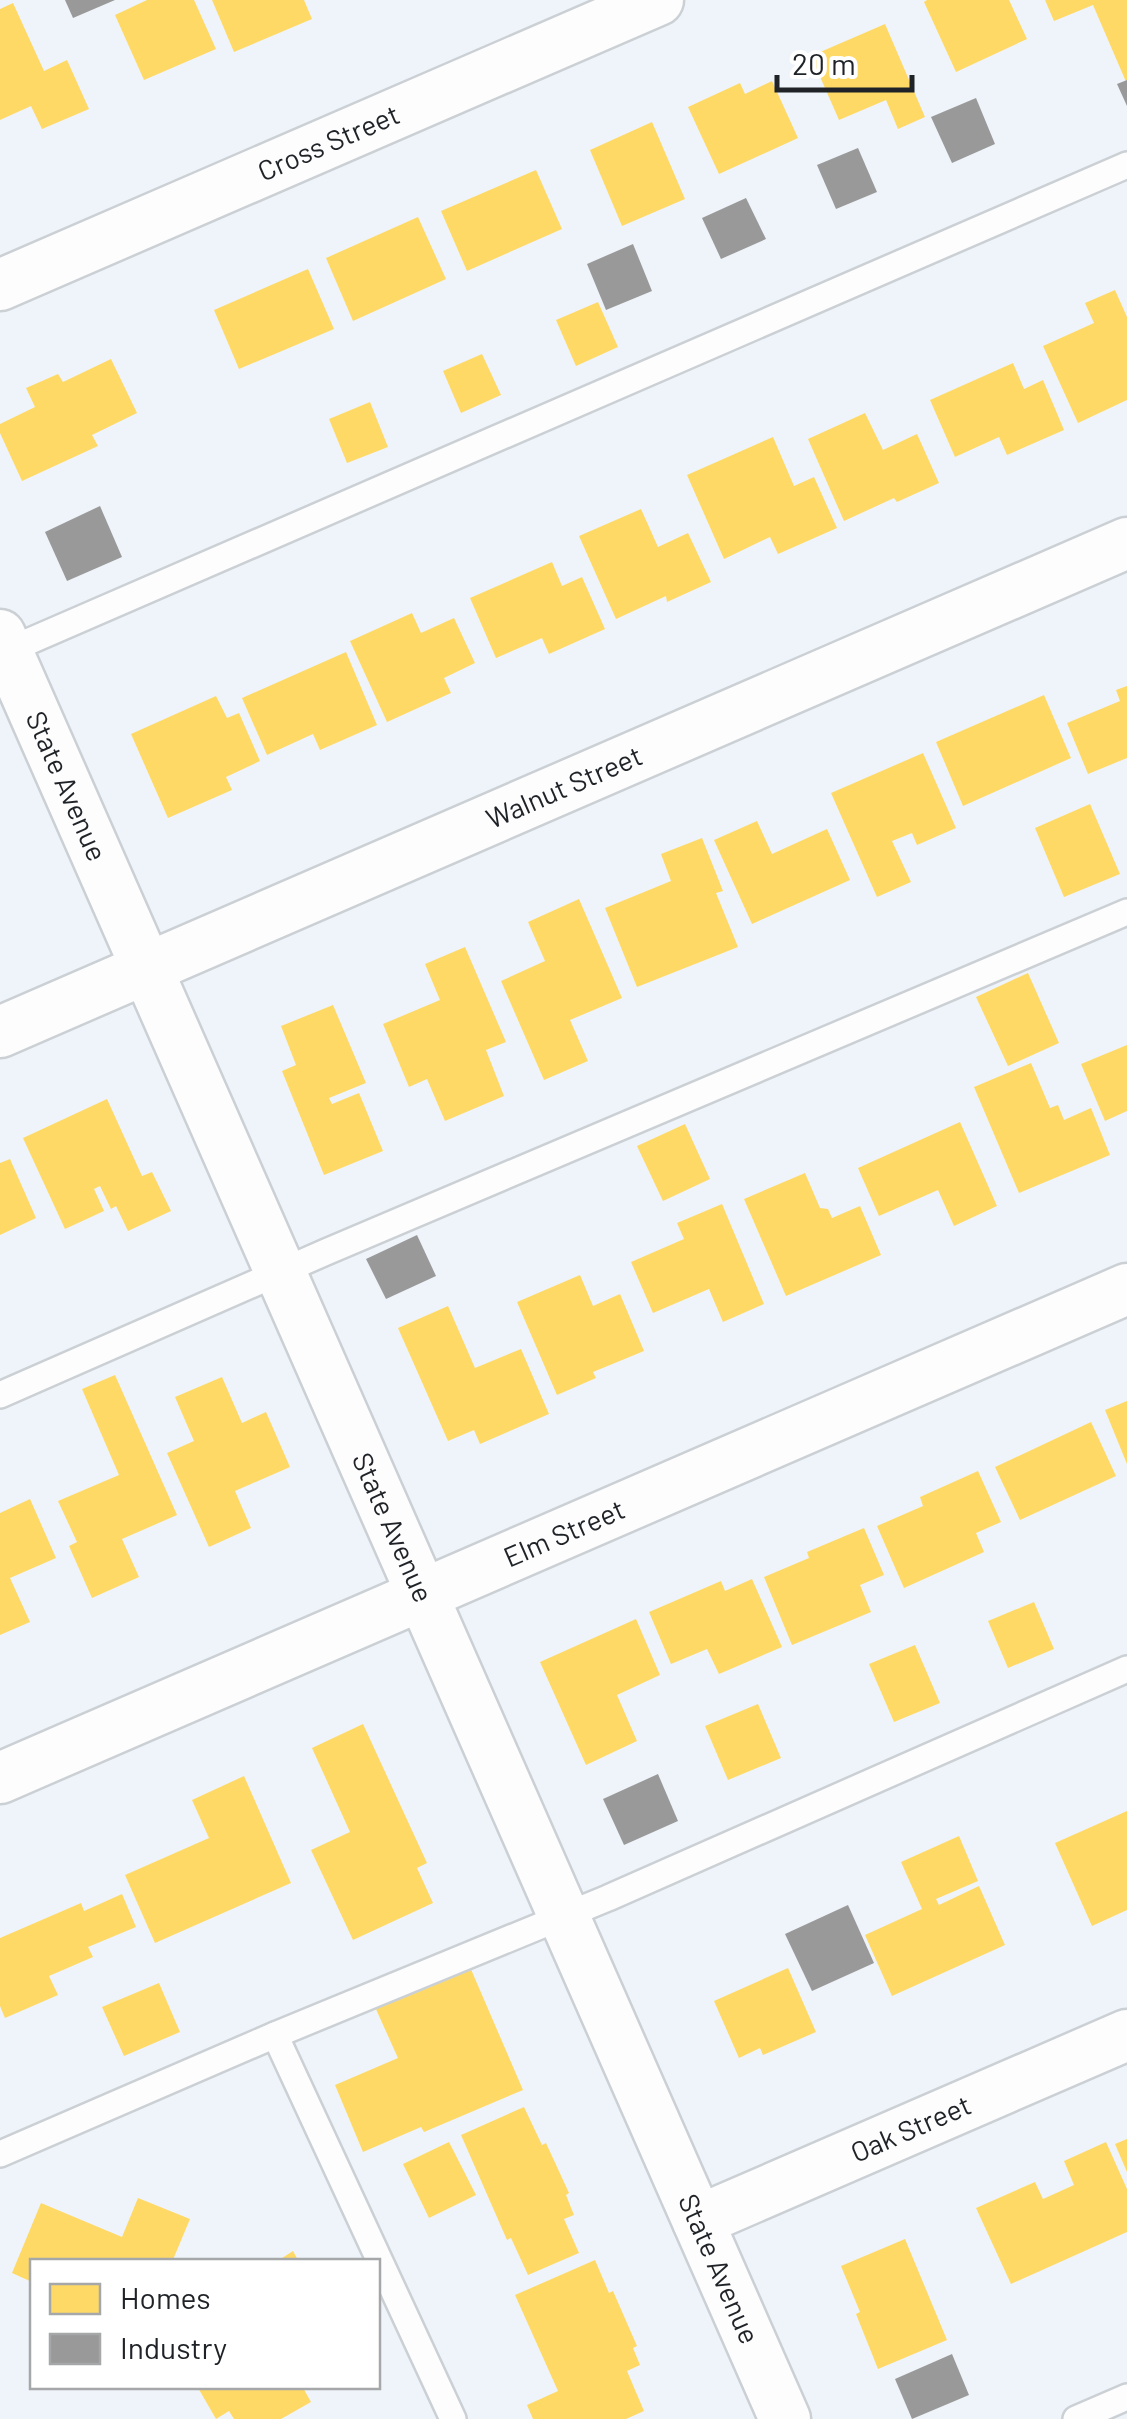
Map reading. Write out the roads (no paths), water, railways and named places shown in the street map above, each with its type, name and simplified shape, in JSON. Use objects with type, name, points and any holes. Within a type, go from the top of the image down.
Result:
[{"type":"street","name":"Cross Street","points":[[0,285],[658,0]]},
{"type":"street","name":"Walnut Street","points":[[0,1032],[1127,543]]},
{"type":"street","name":"State Avenue","points":[[2,647],[785,2419]]},
{"type":"street","name":"Elm Street","points":[[0,1778],[1127,1289]]},
{"type":"street","name":"Oak Street","points":[[698,2221],[1127,2035]]},
{"type":"lane","points":[[2,647],[1127,166]]},
{"type":"lane","points":[[0,1395],[1127,912]]},
{"type":"lane","points":[[0,2154],[275,2035],[564,1917],[1127,1669]]},
{"type":"lane","points":[[275,2035],[379,2259]]},
{"type":"lane","points":[[380,2262],[453,2419]]},
{"type":"lane","points":[[1076,2419],[1127,2397]]}]
